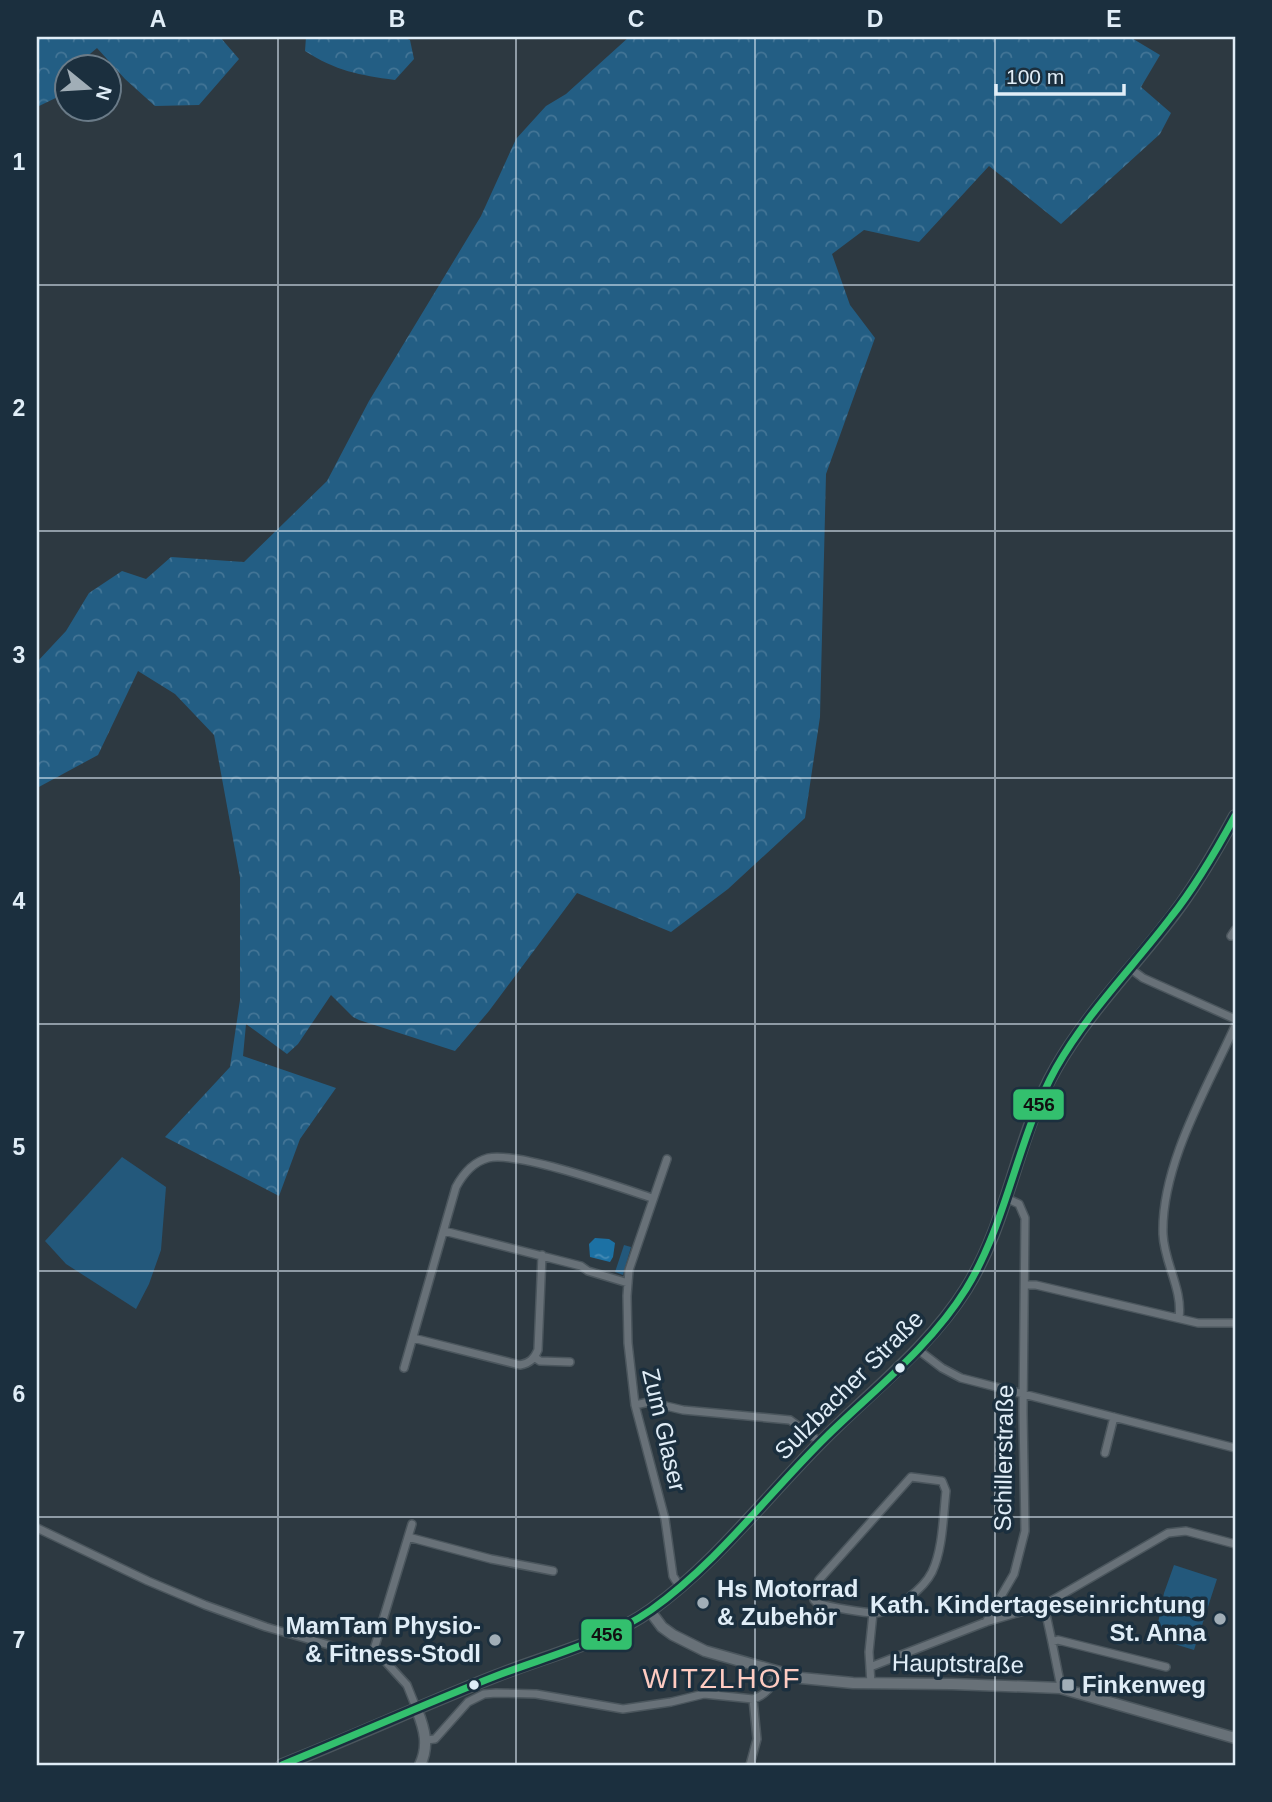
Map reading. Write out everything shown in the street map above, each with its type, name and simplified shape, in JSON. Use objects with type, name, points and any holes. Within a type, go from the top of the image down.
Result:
[{"type":"main road","name":"Sulzbacher Straße","points":[[282,1765],[497,1675],[609,1633],[650,1611],[680,1587],[820,1443],[917,1349],[971,1282],[989,1245],[1030,1124],[1055,1070],[1083,1027],[1186,896],[1235,816]]},
{"type":"street","points":[[1131,969],[1143,978],[1235,1019]]},
{"type":"street","points":[[1179,1318],[1181,1304],[1163,1237],[1169,1180],[1183,1141],[1235,1026]]},
{"type":"street","points":[[404,1368],[460,1178],[475,1164],[486,1158],[510,1157],[652,1198]]},
{"type":"street","name":"Zum Glaser","points":[[667,1159],[635,1250],[628,1283],[629,1367],[635,1405],[665,1519],[673,1576],[680,1587]]},
{"type":"street","name":"Schillerstraße","points":[[986,1622],[1014,1574],[1025,1531],[1024,1211],[1019,1204],[1006,1198]]},
{"type":"street","points":[[444,1231],[542,1255],[628,1283]]},
{"type":"street","points":[[413,1338],[520,1365],[529,1363],[538,1350],[542,1255]]},
{"type":"street","points":[[1025,1285],[1036,1285],[1179,1318],[1207,1323],[1235,1323]]},
{"type":"street","points":[[917,1349],[942,1368],[961,1378],[1235,1448]]},
{"type":"street","points":[[534,1357],[540,1361],[570,1362]]},
{"type":"street","points":[[635,1405],[649,1402],[684,1410],[790,1420],[820,1443]]},
{"type":"street","points":[[1105,1453],[1114,1417]]},
{"type":"street","points":[[916,1477],[942,1481],[946,1491],[933,1571],[919,1590],[908,1599],[880,1613],[873,1613],[817,1603],[814,1600],[815,1587],[906,1480],[916,1477]]},
{"type":"street","points":[[372,1656],[412,1524]]},
{"type":"street","points":[[37,1528],[205,1605],[265,1627],[385,1661],[407,1685],[417,1710],[426,1740],[426,1751],[420,1765]]},
{"type":"street","points":[[870,1667],[986,1622],[1044,1605],[1168,1533],[1186,1531],[1235,1544]]},
{"type":"street","points":[[408,1537],[553,1572]]},
{"type":"street","points":[[1044,1605],[1060,1688]]},
{"type":"street","name":"Hauptstraße","points":[[650,1611],[662,1627],[705,1651],[777,1673],[801,1678],[871,1684],[1060,1688],[1235,1738]]},
{"type":"street","points":[[871,1684],[869,1652],[873,1613]]},
{"type":"street","points":[[1052,1642],[1058,1640],[1166,1667]]},
{"type":"street","points":[[426,1740],[435,1739],[468,1702],[484,1694],[536,1693],[623,1709],[704,1694],[753,1699],[768,1690],[777,1673]]},
{"type":"street","points":[[750,1765],[757,1739],[753,1699]]},
{"type":"shaded area","points":[[122,1157],[166,1187],[161,1250],[149,1284],[136,1309],[66,1264],[45,1241]]},
{"type":"shaded area","points":[[624,1245],[631,1247],[623,1275],[615,1272]]},
{"type":"shaded area","points":[[1174,1565],[1217,1579],[1194,1650],[1155,1638],[1164,1593]]},
{"type":"green space","points":[[37,37],[220,37],[239,59],[199,105],[155,106],[122,76],[122,52],[101,52],[97,48],[92,52],[52,52],[52,100],[37,107]]},
{"type":"green space","points":[[306,37],[402,37],[410,40],[414,59],[395,80],[359,74],[338,68],[305,51]]},
{"type":"green space","points":[[629,37],[1130,37],[1160,55],[1141,87],[1171,113],[1160,134],[1061,224],[989,166],[919,242],[864,230],[832,254],[850,305],[875,338],[826,474],[820,717],[805,818],[728,889],[671,932],[577,893],[489,1011],[455,1051],[359,1020],[331,995],[298,1044],[287,1054],[246,1024],[243,1056],[336,1088],[300,1139],[279,1196],[165,1137],[230,1067],[240,1000],[240,877],[214,735],[175,694],[138,671],[98,755],[37,788],[37,662],[66,631],[89,593],[122,571],[146,579],[171,557],[244,562],[327,481],[369,401],[481,216],[516,139],[546,106],[566,94]]},
{"type":"water","points":[[595,1238],[609,1239],[615,1243],[610,1262],[590,1257],[589,1244]]},
{"type":"transit line","name":"456","points":[[282,1765],[469,1687],[615,1631],[651,1610],[721,1549],[826,1437],[919,1349],[952,1310],[966,1289],[992,1236],[1031,1122],[1056,1068],[1096,1009],[1189,893],[1235,816]]},
{"type":"place","name":"Hs Motorrad & Zubehör","points":[[703,1603]]},
{"type":"place","name":"Kath. Kindertageseinrichtung St. Anna","points":[[1220,1619]]},
{"type":"place","name":"MamTam Physio- & Fitness-Stodl","points":[[495,1640]]},
{"type":"place","name":"Finkenweg","points":[[1068,1685]]},
{"type":"district","name":"WITZLHOF","points":[[722,1678]]}]
